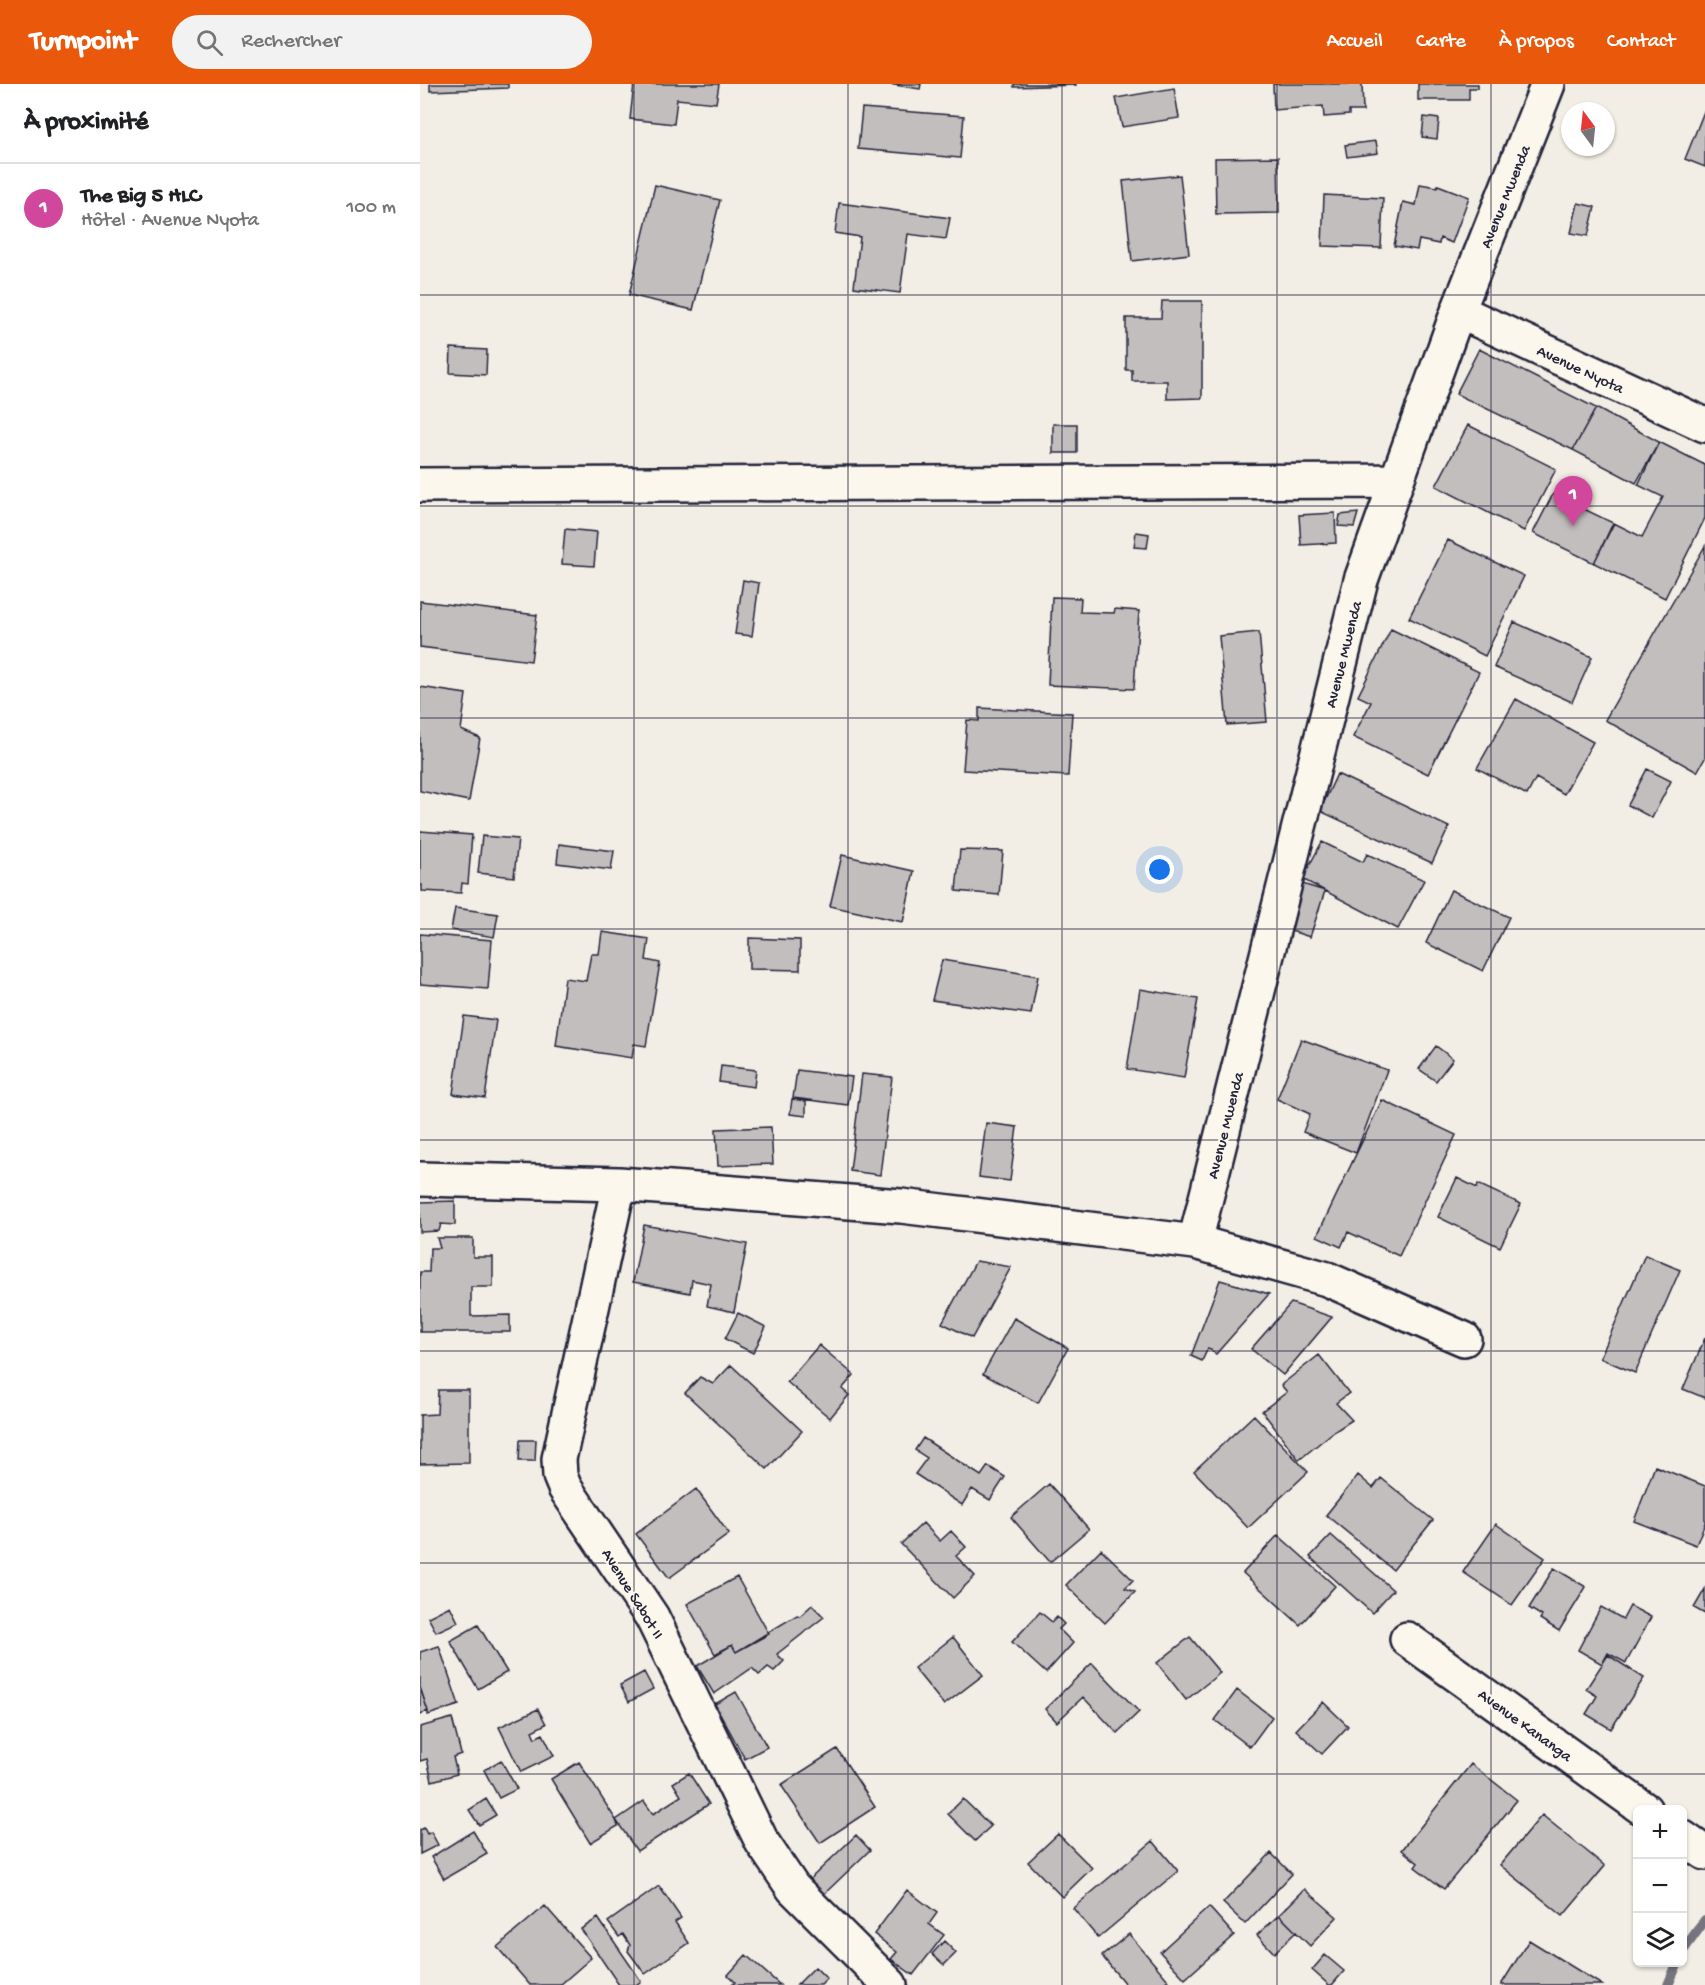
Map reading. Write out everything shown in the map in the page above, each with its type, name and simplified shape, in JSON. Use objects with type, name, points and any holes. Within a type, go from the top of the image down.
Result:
[{"type":"street","name":"Avenue Mwenda","points":[[1195,1242],[1361,580],[1458,311],[1548,84]]},
{"type":"street","name":"Avenue Nyota","points":[[1458,311],[1705,425]]},
{"type":"street","points":[[420,485],[1396,481]]},
{"type":"street","points":[[420,1179],[619,1184],[902,1206],[1195,1242],[1327,1279],[1464,1340]]},
{"type":"street","name":"Avenue Sabot II","points":[[619,1184],[559,1459],[560,1476],[565,1488],[652,1617],[762,1842],[792,1888],[890,1985]]},
{"type":"street","name":"Avenue Kananga","points":[[1407,1639],[1639,1805]]},
{"type":"street","points":[[1687,1839],[1705,1853]]},
{"type":"building","points":[[430,84],[508,84],[508,88],[430,91]]},
{"type":"building","points":[[634,84],[719,84],[716,103],[677,99],[674,124],[630,119]]},
{"type":"building","points":[[888,84],[921,84],[920,89]]},
{"type":"building","points":[[1014,84],[1076,84],[1076,85],[1014,87]]},
{"type":"building","points":[[1273,84],[1362,84],[1363,111],[1349,111],[1349,115],[1324,117],[1323,106],[1274,110]]},
{"type":"building","points":[[1418,84],[1478,84],[1478,88],[1469,88],[1469,100],[1418,100]]},
{"type":"building","points":[[1174,88],[1179,118],[1122,127],[1116,98]]},
{"type":"building","points":[[862,108],[964,116],[960,158],[858,149]]},
{"type":"building","points":[[1705,109],[1705,167],[1685,159]]},
{"type":"building","points":[[1424,117],[1439,119],[1437,139],[1422,137]]},
{"type":"building","points":[[1376,141],[1378,153],[1347,157],[1345,145]]},
{"type":"building","points":[[1278,157],[1279,213],[1216,214],[1215,158]]},
{"type":"building","points":[[1180,175],[1189,254],[1132,261],[1123,181]]},
{"type":"building","points":[[1420,184],[1437,187],[1438,185],[1469,197],[1452,243],[1440,238],[1439,244],[1419,240],[1417,250],[1394,246],[1403,202],[1416,205]]},
{"type":"building","points":[[655,185],[720,200],[693,310],[629,295]]},
{"type":"building","points":[[1324,195],[1383,198],[1381,248],[1322,246]]},
{"type":"building","points":[[839,203],[950,218],[946,239],[908,234],[900,293],[854,287],[860,237],[835,233]]},
{"type":"building","points":[[1578,203],[1595,207],[1588,236],[1571,233]]},
{"type":"building","points":[[1162,301],[1202,301],[1202,398],[1167,399],[1167,381],[1132,381],[1132,370],[1126,370],[1126,318],[1161,318]]},
{"type":"building","points":[[451,348],[487,350],[486,375],[450,373]]},
{"type":"building","points":[[1479,349],[1596,408],[1573,450],[1456,394]]},
{"type":"building","points":[[1596,408],[1659,442],[1636,483],[1573,450]]},
{"type":"building","points":[[1053,424],[1077,424],[1077,453],[1053,453]]},
{"type":"building","points":[[1468,425],[1556,469],[1524,531],[1436,486]]},
{"type":"building","points":[[1659,442],[1705,465],[1705,518],[1665,598],[1594,563],[1614,523],[1642,537],[1663,497],[1638,485]]},
{"type":"building","points":[[1553,494],[1613,523],[1594,563],[1533,533]]},
{"type":"building","points":[[1335,513],[1336,543],[1301,545],[1299,515]]},
{"type":"building","points":[[1358,513],[1354,527],[1338,526],[1340,515]]},
{"type":"building","points":[[565,529],[597,532],[594,566],[562,564]]},
{"type":"building","points":[[1136,532],[1149,534],[1147,548],[1134,547]]},
{"type":"building","points":[[1448,540],[1524,576],[1485,656],[1409,618]]},
{"type":"building","points":[[1705,546],[1705,758],[1697,772],[1605,720]]},
{"type":"building","points":[[743,580],[759,583],[752,636],[735,634]]},
{"type":"building","points":[[1052,597],[1081,598],[1080,612],[1114,613],[1115,609],[1139,611],[1134,689],[1048,685]]},
{"type":"building","points":[[420,601],[537,615],[531,661],[420,647]]},
{"type":"building","points":[[1514,622],[1592,657],[1572,702],[1494,667]]},
{"type":"building","points":[[1391,629],[1479,672],[1428,774],[1353,737],[1371,702],[1358,696]]},
{"type":"building","points":[[1259,632],[1267,722],[1227,725],[1219,636]]},
{"type":"building","points":[[420,687],[466,694],[461,730],[480,738],[469,801],[420,791]]},
{"type":"building","points":[[1516,699],[1593,742],[1564,794],[1536,778],[1527,795],[1477,768]]},
{"type":"building","points":[[979,708],[1072,713],[1068,776],[963,770],[967,720],[979,721]]},
{"type":"building","points":[[1647,769],[1671,781],[1652,818],[1628,805]]},
{"type":"building","points":[[1337,774],[1449,827],[1432,863],[1320,811]]},
{"type":"building","points":[[420,831],[472,835],[468,884],[462,883],[461,893],[422,891]]},
{"type":"building","points":[[482,836],[518,839],[514,877],[478,873]]},
{"type":"building","points":[[1322,842],[1363,862],[1367,854],[1424,880],[1398,929],[1302,879]]},
{"type":"building","points":[[559,844],[614,851],[611,870],[557,863]]},
{"type":"building","points":[[960,850],[1003,851],[999,895],[956,891]]},
{"type":"building","points":[[842,855],[914,871],[903,922],[830,906]]},
{"type":"building","points":[[1299,883],[1325,891],[1310,937],[1285,929]]},
{"type":"building","points":[[1451,890],[1509,917],[1483,971],[1426,943]]},
{"type":"building","points":[[455,908],[498,914],[494,937],[451,930]]},
{"type":"building","points":[[602,932],[649,939],[646,960],[660,963],[646,1046],[634,1044],[632,1058],[556,1046],[565,978],[586,981],[591,954],[599,954]]},
{"type":"building","points":[[420,934],[492,940],[488,989],[420,984]]},
{"type":"building","points":[[749,938],[800,940],[800,970],[749,969]]},
{"type":"building","points":[[942,960],[1038,976],[1031,1014],[932,1000]]},
{"type":"building","points":[[1140,989],[1198,999],[1184,1078],[1127,1069]]},
{"type":"building","points":[[464,1016],[496,1020],[485,1098],[453,1094]]},
{"type":"building","points":[[1301,1039],[1387,1070],[1356,1153],[1303,1132],[1310,1114],[1277,1099]]},
{"type":"building","points":[[1436,1046],[1453,1059],[1436,1081],[1419,1069]]},
{"type":"building","points":[[721,1066],[756,1070],[754,1087],[719,1082]]},
{"type":"building","points":[[797,1070],[852,1077],[848,1105],[793,1098]]},
{"type":"building","points":[[862,1074],[892,1077],[880,1175],[850,1171]]},
{"type":"building","points":[[792,1099],[806,1101],[806,1116],[790,1114]]},
{"type":"building","points":[[1382,1100],[1456,1135],[1399,1256],[1348,1232],[1341,1247],[1317,1236]]},
{"type":"building","points":[[986,1123],[1017,1127],[1010,1181],[979,1177]]},
{"type":"building","points":[[771,1127],[773,1164],[718,1166],[716,1129]]},
{"type":"building","points":[[1457,1178],[1477,1188],[1478,1184],[1521,1204],[1500,1247],[1438,1217]]},
{"type":"building","points":[[455,1201],[455,1225],[441,1224],[439,1231],[420,1232],[420,1202]]},
{"type":"building","points":[[644,1225],[747,1244],[734,1312],[707,1306],[711,1284],[692,1280],[690,1293],[633,1282]]},
{"type":"building","points":[[437,1238],[473,1238],[473,1257],[493,1257],[493,1287],[471,1287],[471,1316],[510,1315],[510,1332],[420,1332],[420,1272],[429,1272],[430,1248],[440,1248]]},
{"type":"building","points":[[1645,1255],[1680,1270],[1635,1373],[1600,1358]]},
{"type":"building","points":[[976,1261],[1011,1267],[972,1338],[942,1323]]},
{"type":"building","points":[[1220,1280],[1269,1294],[1216,1354],[1208,1348],[1202,1361],[1191,1356]]},
{"type":"building","points":[[1291,1303],[1332,1317],[1283,1375],[1251,1349]]},
{"type":"building","points":[[738,1313],[766,1327],[753,1353],[725,1339]]},
{"type":"building","points":[[1014,1318],[1068,1348],[1038,1403],[983,1374]]},
{"type":"building","points":[[1705,1338],[1705,1398],[1683,1389]]},
{"type":"building","points":[[819,1345],[854,1375],[842,1389],[849,1395],[830,1418],[787,1382]]},
{"type":"building","points":[[1319,1355],[1349,1393],[1336,1403],[1352,1420],[1299,1460],[1262,1411],[1287,1392],[1281,1385]]},
{"type":"building","points":[[731,1365],[802,1431],[767,1469],[685,1393],[700,1377],[713,1384]]},
{"type":"building","points":[[438,1390],[469,1390],[469,1463],[420,1464],[420,1415],[437,1414]]},
{"type":"building","points":[[1254,1415],[1308,1472],[1248,1528],[1194,1471]]},
{"type":"building","points":[[923,1438],[981,1476],[988,1466],[1005,1477],[990,1500],[972,1489],[962,1505],[915,1474],[927,1458],[915,1450]]},
{"type":"building","points":[[520,1440],[536,1440],[535,1461],[519,1461]]},
{"type":"building","points":[[1655,1466],[1705,1486],[1705,1523],[1696,1545],[1634,1521]]},
{"type":"building","points":[[1358,1475],[1373,1488],[1381,1478],[1433,1520],[1393,1570],[1326,1515]]},
{"type":"building","points":[[1049,1484],[1089,1529],[1050,1562],[1011,1517]]},
{"type":"building","points":[[696,1489],[729,1534],[669,1578],[636,1534]]},
{"type":"building","points":[[923,1523],[940,1541],[951,1531],[966,1547],[956,1556],[975,1576],[953,1598],[901,1544]]},
{"type":"building","points":[[1496,1524],[1545,1558],[1512,1605],[1463,1572]]},
{"type":"building","points":[[1278,1535],[1335,1586],[1300,1625],[1243,1573]]},
{"type":"building","points":[[1331,1535],[1393,1590],[1372,1613],[1310,1557]]},
{"type":"building","points":[[1101,1549],[1133,1580],[1125,1588],[1135,1592],[1105,1623],[1066,1585]]},
{"type":"building","points":[[1554,1568],[1586,1587],[1559,1631],[1540,1619],[1542,1616],[1529,1608]]},
{"type":"building","points":[[737,1577],[769,1634],[736,1652],[732,1645],[715,1654],[687,1604]]},
{"type":"building","points":[[1705,1589],[1705,1614],[1694,1608]]},
{"type":"building","points":[[812,1605],[824,1617],[777,1654],[784,1661],[774,1671],[768,1667],[759,1675],[752,1668],[714,1694],[697,1666],[732,1645],[736,1652],[797,1615],[800,1616]]},
{"type":"building","points":[[450,1606],[458,1622],[436,1632],[428,1617]]},
{"type":"building","points":[[1630,1606],[1651,1617],[1626,1663],[1608,1653],[1602,1664],[1578,1650],[1601,1607],[1623,1619]]},
{"type":"building","points":[[1040,1612],[1052,1622],[1057,1617],[1064,1624],[1059,1629],[1073,1643],[1046,1673],[1012,1642]]},
{"type":"building","points":[[478,1625],[507,1672],[478,1689],[450,1641]]},
{"type":"building","points":[[953,1637],[983,1675],[944,1705],[914,1668]]},
{"type":"building","points":[[1190,1637],[1220,1673],[1186,1700],[1157,1663]]},
{"type":"building","points":[[439,1646],[459,1705],[428,1715],[420,1688],[420,1652]]},
{"type":"building","points":[[1608,1655],[1644,1678],[1611,1729],[1586,1714],[1597,1696],[1586,1689]]},
{"type":"building","points":[[1092,1663],[1139,1712],[1117,1733],[1083,1697],[1057,1722],[1045,1709]]},
{"type":"building","points":[[644,1672],[653,1689],[629,1702],[620,1685]]},
{"type":"building","points":[[420,1687],[428,1711],[420,1714]]},
{"type":"building","points":[[1237,1690],[1272,1717],[1250,1747],[1215,1720]]},
{"type":"building","points":[[736,1692],[767,1747],[745,1759],[715,1704]]},
{"type":"building","points":[[1323,1702],[1348,1726],[1322,1754],[1296,1730]]},
{"type":"building","points":[[538,1709],[546,1724],[532,1731],[535,1738],[543,1734],[554,1756],[521,1772],[499,1727]]},
{"type":"building","points":[[452,1718],[461,1754],[453,1757],[457,1774],[432,1781],[427,1759],[420,1761],[420,1727]]},
{"type":"building","points":[[837,1749],[875,1807],[820,1843],[781,1785]]},
{"type":"building","points":[[501,1760],[517,1789],[499,1798],[484,1770]]},
{"type":"building","points":[[579,1762],[618,1826],[590,1843],[551,1779]]},
{"type":"building","points":[[1471,1764],[1517,1800],[1444,1889],[1415,1867],[1418,1863],[1402,1850]]},
{"type":"building","points":[[689,1773],[709,1804],[637,1851],[616,1820],[644,1801],[653,1814],[681,1796],[673,1783]]},
{"type":"building","points":[[486,1799],[496,1815],[479,1825],[469,1810]]},
{"type":"building","points":[[963,1799],[991,1826],[975,1841],[948,1814]]},
{"type":"building","points":[[1542,1815],[1605,1866],[1563,1916],[1500,1865]]},
{"type":"building","points":[[424,1828],[427,1834],[431,1832],[438,1845],[420,1854],[420,1830]]},
{"type":"building","points":[[473,1831],[487,1854],[444,1879],[431,1857]]},
{"type":"building","points":[[1058,1834],[1092,1868],[1062,1897],[1028,1862]]},
{"type":"building","points":[[856,1835],[870,1850],[821,1897],[807,1882]]},
{"type":"building","points":[[1153,1841],[1178,1871],[1098,1938],[1073,1908]]},
{"type":"building","points":[[1271,1853],[1292,1874],[1245,1924],[1223,1903]]},
{"type":"building","points":[[659,1886],[681,1918],[675,1922],[689,1943],[645,1974],[628,1951],[630,1945],[623,1934],[619,1937],[608,1922]]},
{"type":"building","points":[[1305,1889],[1337,1917],[1310,1946],[1279,1915]]},
{"type":"building","points":[[907,1890],[937,1913],[929,1924],[944,1935],[913,1975],[891,1959],[897,1952],[874,1934]]},
{"type":"building","points":[[545,1906],[591,1958],[560,1985],[530,1985],[497,1947]]},
{"type":"building","points":[[1209,1907],[1234,1935],[1185,1979],[1160,1952]]},
{"type":"building","points":[[1279,1915],[1296,1932],[1274,1953],[1257,1935]]},
{"type":"building","points":[[598,1918],[641,1981],[636,1985],[619,1985],[581,1929]]},
{"type":"building","points":[[1129,1934],[1168,1980],[1161,1985],[1126,1985],[1102,1956]]},
{"type":"building","points":[[1529,1940],[1602,1985],[1501,1985]]},
{"type":"building","points":[[944,1941],[956,1953],[944,1965],[932,1954]]},
{"type":"building","points":[[746,1955],[780,1985],[732,1985],[735,1982],[728,1975]]},
{"type":"building","points":[[1325,1955],[1344,1971],[1332,1985],[1312,1970]]},
{"type":"building","points":[[815,1967],[827,1979],[821,1985],[797,1985]]},
{"type":"waterway","points":[[1687,1945],[1705,1920]]},
{"type":"waterway","points":[[1668,1985],[1676,1967]]},
{"type":"place","name":"The Big 5 HLC","points":[[1573,526]]}]
